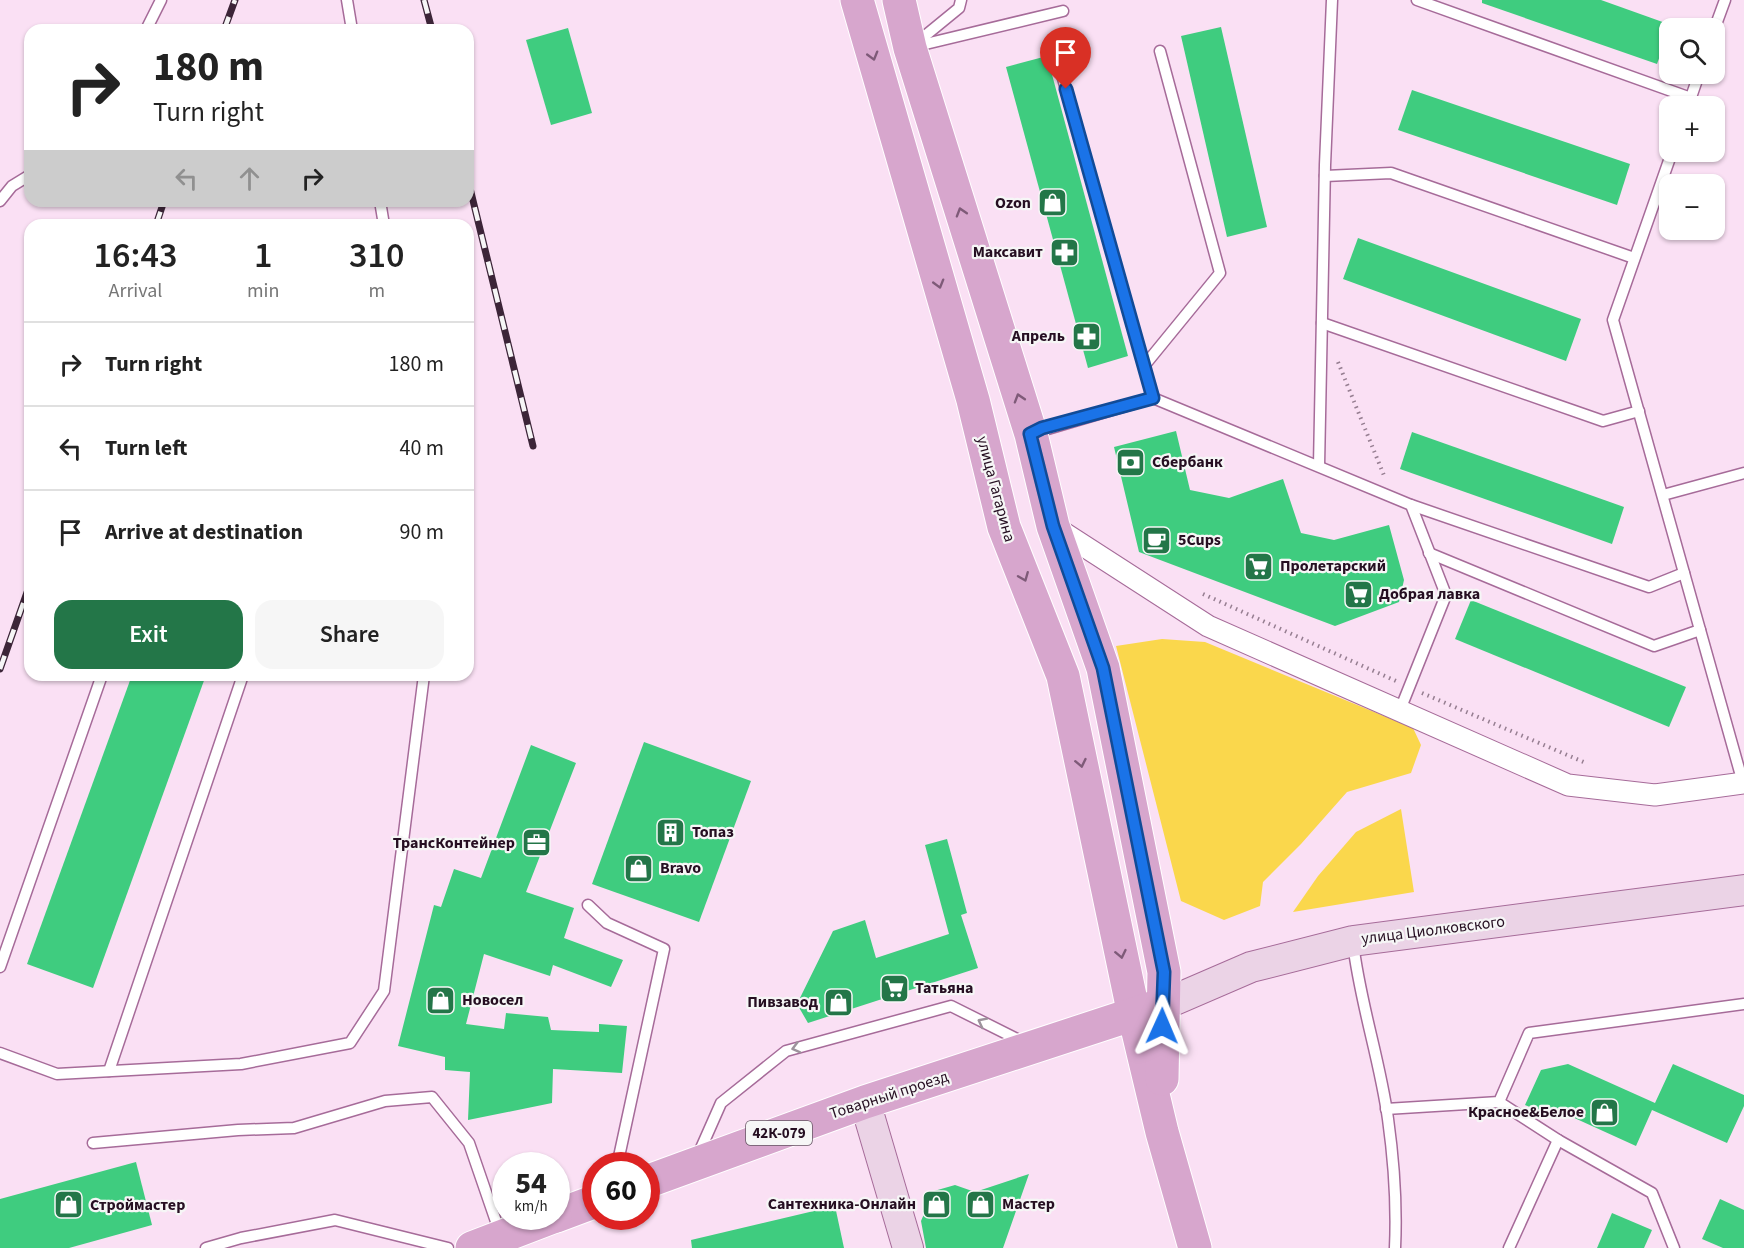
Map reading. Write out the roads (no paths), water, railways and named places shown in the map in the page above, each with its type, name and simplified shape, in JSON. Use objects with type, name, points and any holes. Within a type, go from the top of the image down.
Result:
[{"type":"main road","name":"улица Гагарина","points":[[857,0],[973,400],[1004,527],[1063,676],[1148,1010]]},
{"type":"main road","points":[[899,0],[910,48],[1030,434],[1053,526],[1103,668],[1164,972],[1148,1010],[1162,1132],[1195,1248]]},
{"type":"main road","name":"улица Циолковского","points":[[1148,1010],[1251,967],[1353,940],[1744,890]]},
{"type":"main road","name":"Товарный проезд","points":[[660,1177],[865,1102],[1148,1010]]},
{"type":"main road","points":[[865,1102],[908,1248]]},
{"type":"main road","points":[[472,1248],[520,1230]]},
{"type":"street","points":[[1053,526],[1208,626],[1568,785],[1655,795],[1744,783]]},
{"type":"lane","points":[[149,24],[161,0]]},
{"type":"lane","points":[[347,0],[351,24]]},
{"type":"lane","points":[[910,48],[959,8],[961,0]]},
{"type":"lane","points":[[1319,466],[1325,176],[1332,0]]},
{"type":"lane","points":[[1417,0],[1673,96]]},
{"type":"lane","points":[[1718,18],[1725,0]]},
{"type":"lane","points":[[910,48],[1063,11]]},
{"type":"lane","points":[[1053,43],[1153,398]]},
{"type":"lane","points":[[1144,366],[1220,273],[1160,51]]},
{"type":"lane","points":[[1669,162],[1613,320],[1744,783]]},
{"type":"lane","points":[[1325,176],[1391,173],[1635,258]]},
{"type":"lane","points":[[0,201],[12,186],[24,179]]},
{"type":"lane","points":[[1322,323],[1603,421],[1639,411]]},
{"type":"lane","points":[[1030,434],[1042,428],[1153,398],[1411,505],[1649,587],[1684,573]]},
{"type":"lane","points":[[1662,495],[1744,473]]},
{"type":"lane","points":[[1400,710],[1446,595],[1411,505]]},
{"type":"lane","points":[[1429,553],[1654,646],[1700,630]]},
{"type":"lane","points":[[0,967],[100,681]]},
{"type":"lane","points":[[109,1071],[241,681]]},
{"type":"lane","points":[[0,1053],[57,1074],[241,1064],[350,1043],[384,991],[423,681]]},
{"type":"lane","points":[[588,905],[607,923],[664,949],[621,1152]]},
{"type":"lane","points":[[1353,940],[1358,987],[1386,1109],[1397,1210],[1395,1248]]},
{"type":"lane","points":[[1498,1102],[1529,1033],[1744,1004]]},
{"type":"lane","points":[[694,1164],[721,1103],[786,1051],[951,1006],[1034,1048]]},
{"type":"lane","points":[[93,1143],[238,1130],[294,1128],[384,1101],[432,1097],[469,1143],[502,1237]]},
{"type":"lane","points":[[1386,1109],[1498,1102],[1558,1140],[1652,1193],[1674,1248]]},
{"type":"lane","points":[[1509,1248],[1558,1140]]},
{"type":"lane","points":[[206,1248],[241,1238],[335,1220],[448,1248]]},
{"type":"railway","points":[[226,24],[235,0]]},
{"type":"railway","points":[[424,0],[430,24]]},
{"type":"railway","points":[[474,205],[533,446]]},
{"type":"railway","points":[[158,219],[162,207]]},
{"type":"railway","points":[[0,669],[24,601]]},
{"type":"place","name":"Ozon","points":[[1052,203]]},
{"type":"place","name":"Максавит","points":[[1064,252]]},
{"type":"place","name":"Апрель","points":[[1086,336]]},
{"type":"place","name":"Сбербанк","points":[[1131,462]]},
{"type":"place","name":"5Cups","points":[[1157,540]]},
{"type":"place","name":"Пролетарский","points":[[1259,566]]},
{"type":"place","name":"Добрая лавка","points":[[1358,594]]},
{"type":"place","name":"Топаз","points":[[671,832]]},
{"type":"place","name":"ТрансКонтейнер","points":[[536,843]]},
{"type":"place","name":"Bravo","points":[[639,868]]},
{"type":"place","name":"Татьяна","points":[[894,988]]},
{"type":"place","name":"Новосел","points":[[441,1000]]},
{"type":"place","name":"Пивзавод","points":[[839,1002]]},
{"type":"place","name":"Красное&Белое","points":[[1605,1112]]},
{"type":"place","name":"Сантехника-Онлайн","points":[[937,1204]]},
{"type":"place","name":"Мастер","points":[[981,1204]]},
{"type":"place","name":"Строймастер","points":[[69,1205]]}]
